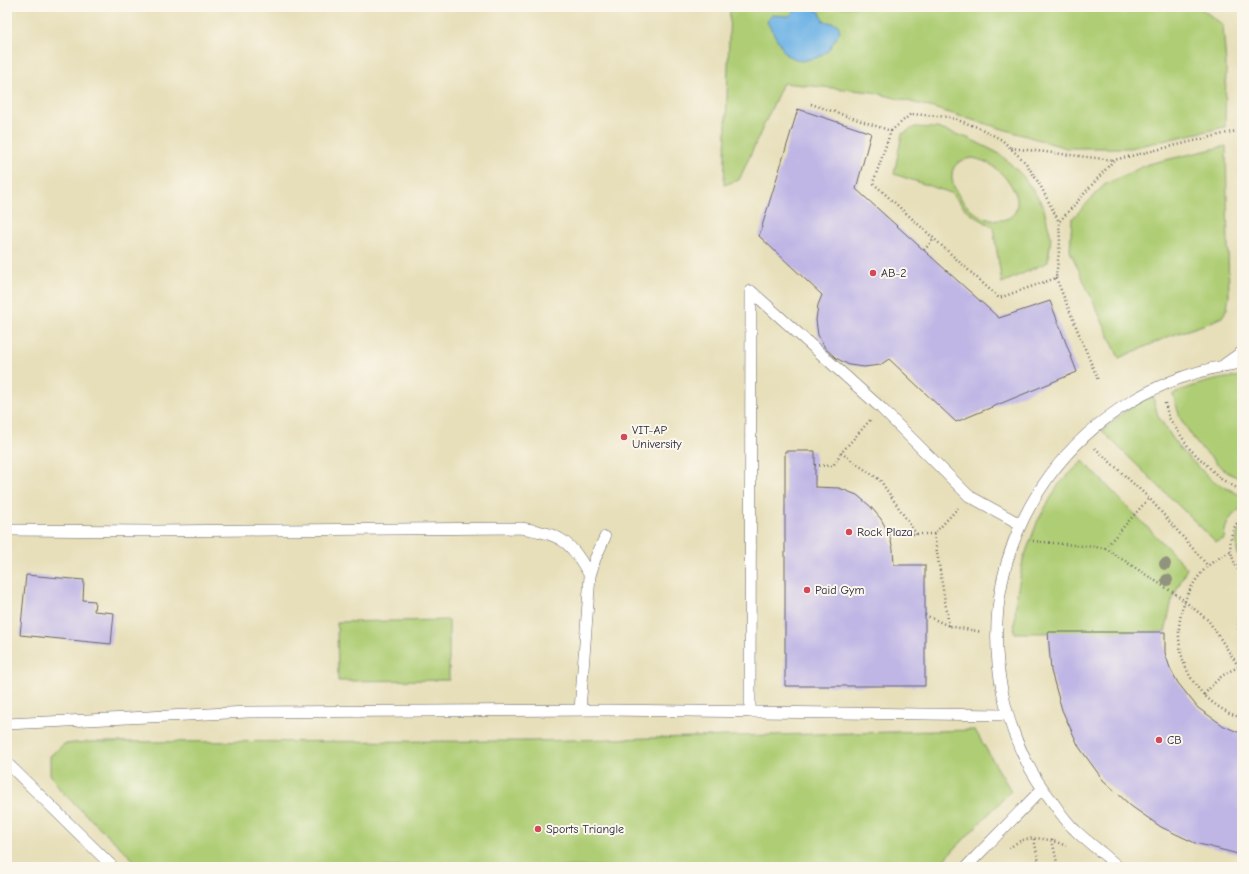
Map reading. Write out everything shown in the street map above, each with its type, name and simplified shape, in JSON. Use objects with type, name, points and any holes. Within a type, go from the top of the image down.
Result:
[{"type":"lane","points":[[750,712],[751,291],[881,408],[970,496],[1020,524]]},
{"type":"lane","points":[[1223,365],[1242,352]]},
{"type":"lane","points":[[1119,867],[1075,830],[1042,789],[1026,762],[1007,715],[999,675],[996,635],[998,602],[1004,570],[1020,524],[1037,492],[1058,463],[1083,437],[1119,408],[1160,385],[1191,373],[1223,365],[1242,363]]},
{"type":"lane","points":[[7,530],[153,531],[521,528],[541,531],[565,541],[574,549],[590,576]]},
{"type":"lane","points":[[580,710],[590,576],[595,559],[605,537]]},
{"type":"lane","points":[[7,724],[248,712],[580,710],[1007,715]]},
{"type":"lane","points":[[7,763],[113,867]]},
{"type":"lane","points":[[966,867],[1042,789]]},
{"type":"path","points":[[811,104],[891,131]]},
{"type":"path","points":[[1056,278],[999,298],[873,183],[891,131],[911,114],[949,118],[980,128],[1002,140],[1026,163],[1040,185],[1059,222],[1060,242],[1056,278],[1098,380]]},
{"type":"path","points":[[1011,148],[1114,160],[1236,131]]},
{"type":"path","points":[[1059,222],[1114,160]]},
{"type":"path","points":[[924,250],[934,239]]},
{"type":"path","points":[[1160,385],[1169,418],[1190,449],[1221,479],[1242,491]]},
{"type":"path","points":[[815,465],[833,466],[841,453],[881,408]]},
{"type":"path","points":[[1083,437],[1149,498],[1208,566]]},
{"type":"path","points":[[841,453],[880,480],[917,535]]},
{"type":"path","points":[[889,534],[934,534],[970,496]]},
{"type":"path","points":[[1105,548],[1149,498]]},
{"type":"path","points":[[1242,517],[1234,528],[1230,540],[1232,561],[1242,575]]},
{"type":"path","points":[[934,534],[948,626]]},
{"type":"path","points":[[1014,539],[1105,548],[1184,600],[1208,620],[1241,666],[1219,678],[1204,695]]},
{"type":"path","points":[[1230,552],[1214,561],[1194,582],[1184,600],[1180,614],[1178,632],[1180,649],[1185,666],[1190,676],[1204,695],[1218,707],[1242,718]]},
{"type":"path","points":[[1242,609],[1238,620],[1238,629],[1242,641]]},
{"type":"path","points":[[925,615],[948,626],[996,635]]},
{"type":"path","points":[[1008,848],[1023,840],[1044,838],[1066,846]]},
{"type":"path","points":[[1034,839],[1040,867]]},
{"type":"path","points":[[1052,840],[1058,867]]},
{"type":"green space","points":[[730,7],[1199,7],[1223,25],[1226,64],[1225,127],[1130,148],[1066,148],[923,105],[872,92],[783,83],[739,180],[724,185]]},
{"type":"green space","points":[[915,127],[937,128],[968,138],[1000,154],[1022,175],[1043,205],[1051,237],[1048,262],[1002,283],[993,227],[968,212],[951,193],[894,174],[902,134]],"holes":[[[973,158],[984,161],[993,166],[1012,187],[1016,195],[1017,207],[1015,212],[1008,218],[1004,220],[992,220],[981,216],[962,200],[955,189],[952,178],[953,169],[960,162]]]},
{"type":"green space","points":[[1226,146],[1229,296],[1227,309],[1222,317],[1170,336],[1119,358],[1070,251],[1072,219],[1104,185],[1148,164]]},
{"type":"green space","points":[[1242,376],[1242,480],[1225,471],[1198,445],[1180,418],[1173,394],[1207,382]]},
{"type":"green space","points":[[1153,397],[1158,416],[1180,449],[1213,481],[1242,496],[1242,507],[1234,514],[1227,524],[1224,539],[1216,542],[1102,431],[1132,407],[1146,399]]},
{"type":"green space","points":[[1083,461],[1187,568],[1172,600],[1165,632],[1014,633],[1016,600],[1023,560],[1038,520],[1059,484]]},
{"type":"green space","points":[[1242,524],[1242,564],[1236,544],[1239,529]]},
{"type":"green space","points":[[449,620],[449,680],[338,681],[337,622]]},
{"type":"green space","name":"Sports Triangle","points":[[975,730],[1011,791],[937,867],[141,867],[61,791],[50,774],[50,756],[64,744],[87,742],[532,741]]},
{"type":"water","points":[[799,7],[810,8],[820,12],[823,21],[838,24],[840,32],[828,51],[816,58],[801,61],[786,55],[767,22],[771,15],[789,16]]},
{"type":"building","name":"AB-2","points":[[798,109],[871,133],[856,189],[999,318],[1050,301],[1077,372],[956,422],[889,359],[880,365],[864,367],[849,365],[836,358],[825,348],[818,335],[816,320],[818,305],[822,295],[759,236]]},
{"type":"building","points":[[785,451],[815,451],[815,487],[839,488],[857,495],[870,506],[881,519],[889,534],[893,549],[894,565],[925,565],[925,686],[785,686]]},
{"type":"building","points":[[26,575],[84,580],[83,600],[95,601],[94,611],[114,613],[111,644],[20,635]]},
{"type":"building","name":"CB","points":[[1048,632],[1165,632],[1165,653],[1170,668],[1178,683],[1198,708],[1224,726],[1242,734],[1242,855],[1195,843],[1161,827],[1131,806],[1103,780],[1079,747],[1062,710],[1051,671]]},
{"type":"place","name":"AB-2","points":[[873,273]]},
{"type":"place","name":"VIT-AP University","points":[[624,437]]},
{"type":"place","name":"Rock Plaza","points":[[849,532]]},
{"type":"place","name":"Paid Gym","points":[[807,590]]},
{"type":"place","name":"CB","points":[[1159,740]]},
{"type":"place","name":"Sports Triangle","points":[[538,829]]}]
